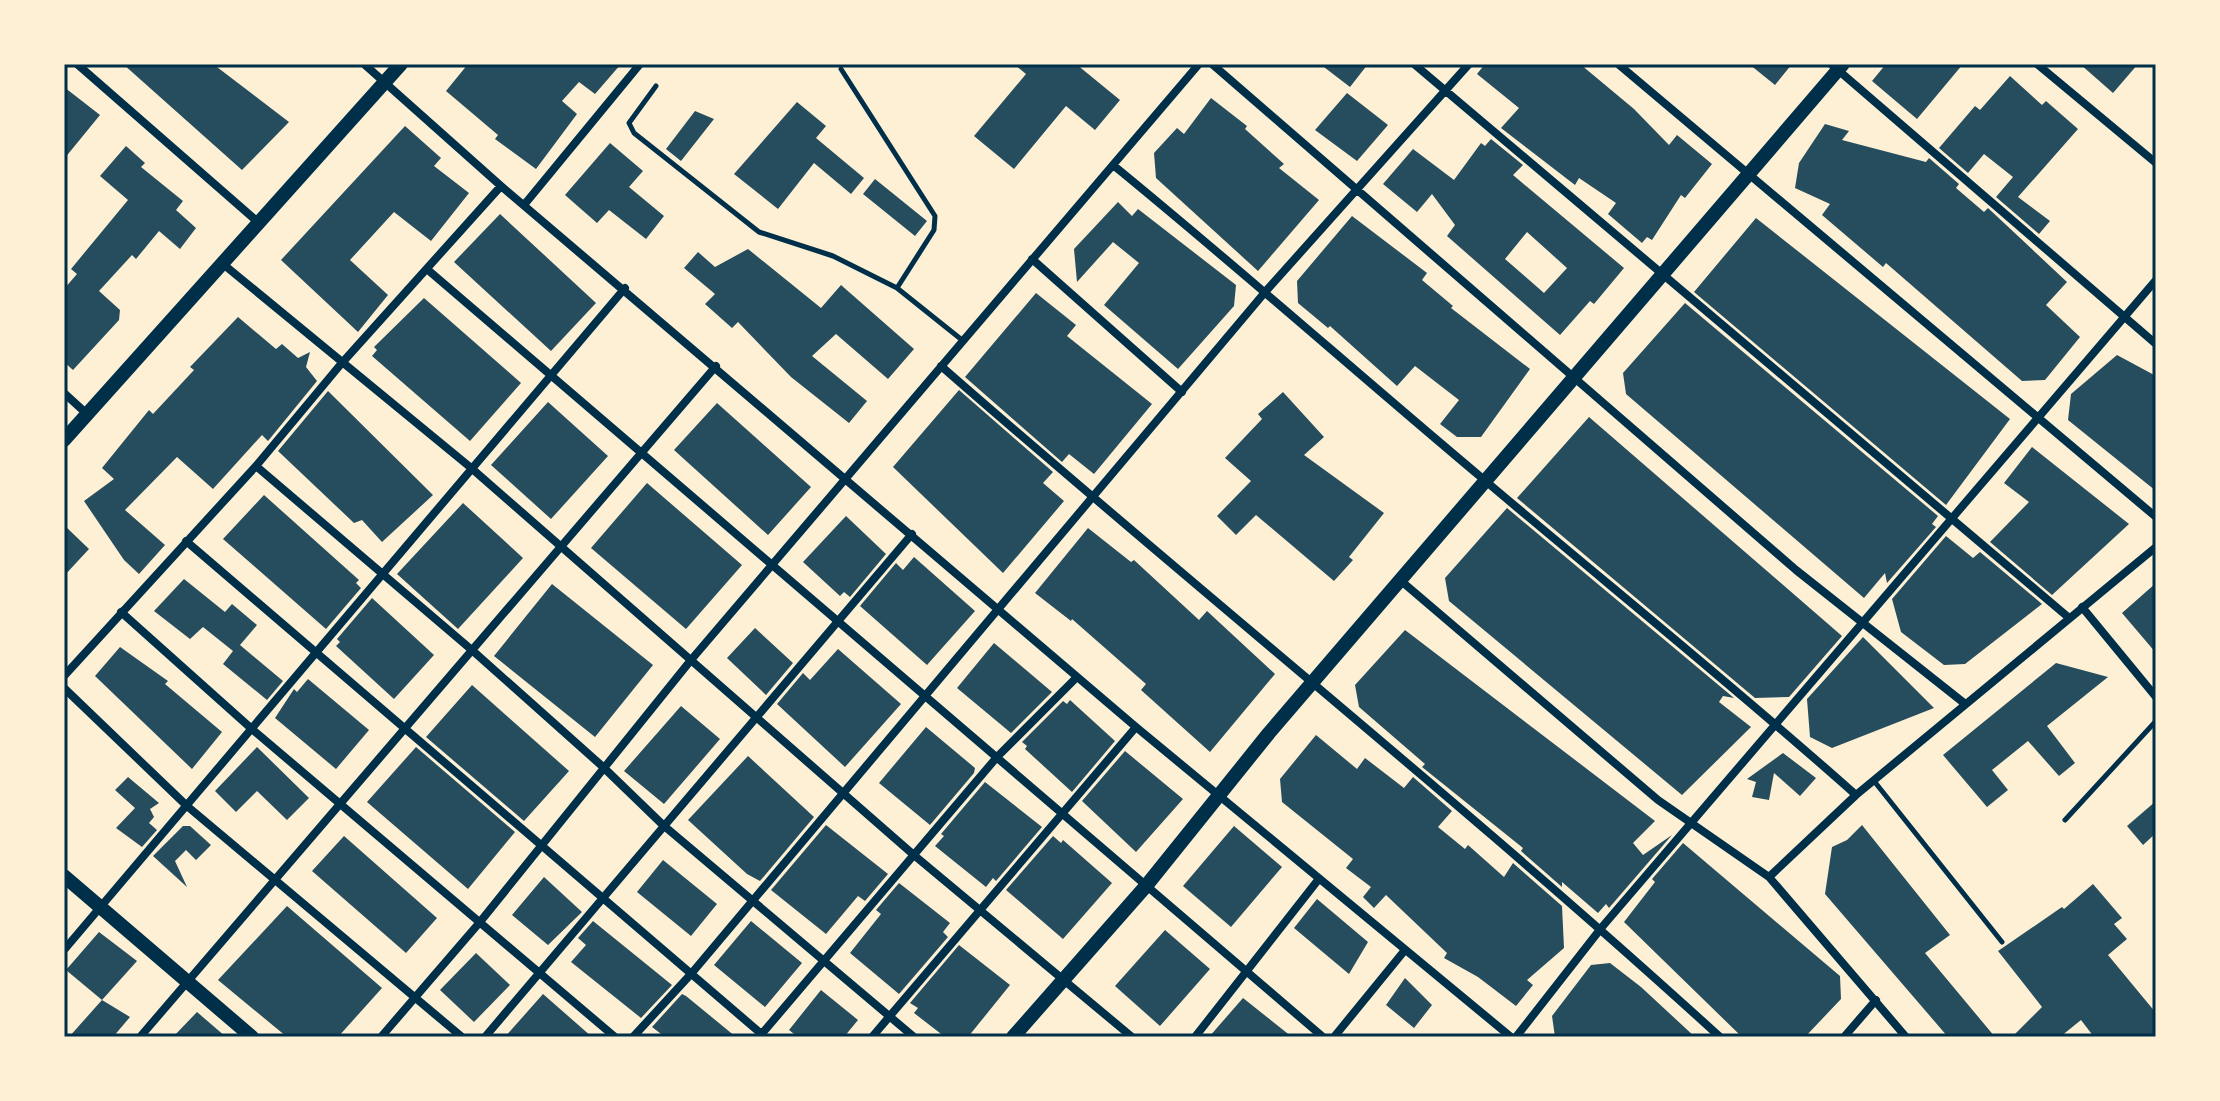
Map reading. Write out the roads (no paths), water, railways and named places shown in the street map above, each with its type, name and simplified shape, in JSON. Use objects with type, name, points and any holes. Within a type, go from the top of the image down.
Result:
[{"type":"street","points":[[77,64],[259,223]]},
{"type":"street","points":[[364,64],[501,186],[625,288],[1218,797],[1514,1037],[1602,927],[1949,518],[2156,280]]},
{"type":"street","points":[[64,440],[401,64]]},
{"type":"street","points":[[524,205],[640,64]]},
{"type":"street","points":[[381,1037],[480,922],[602,766],[691,660],[1199,64]]},
{"type":"street","points":[[1212,64],[1574,381],[1796,570],[1964,703]]},
{"type":"street","points":[[1414,64],[2068,617]]},
{"type":"street","points":[[633,1037],[753,901],[997,607],[1266,291],[1469,64]]},
{"type":"street","points":[[1618,64],[2156,517]]},
{"type":"street","points":[[2037,64],[2156,163]]},
{"type":"street","points":[[1013,1037],[1146,886],[1312,683],[1574,381],[1837,66],[2156,344]]},
{"type":"street","points":[[1113,165],[1266,291],[1856,795]]},
{"type":"street","points":[[64,676],[256,466],[341,364],[501,186]]},
{"type":"street","points":[[1032,259],[1182,392]]},
{"type":"street","points":[[223,264],[470,467],[915,856],[1132,1037]]},
{"type":"street","points":[[428,270],[1323,1037]]},
{"type":"street","points":[[64,950],[253,730],[313,653],[470,467],[625,288]]},
{"type":"street","points":[[140,1037],[190,983],[716,366]]},
{"type":"street","points":[[941,366],[1092,499],[1602,927],[1720,1037]]},
{"type":"street","points":[[64,393],[87,414]]},
{"type":"street","points":[[256,466],[473,651],[663,825],[914,1037]]},
{"type":"street","points":[[485,1037],[912,534]]},
{"type":"street","points":[[186,541],[762,1036],[997,757],[1077,677]]},
{"type":"street","points":[[1769,877],[1873,780],[2156,547]]},
{"type":"street","points":[[1400,580],[1690,825],[1769,877],[1906,1037]]},
{"type":"street","points":[[2082,607],[2156,697]]},
{"type":"street","points":[[121,612],[253,730],[615,1037]]},
{"type":"street","points":[[64,688],[187,806],[462,1037]]},
{"type":"street","points":[[872,1037],[1136,727]]},
{"type":"street","points":[[64,876],[252,1037]]},
{"type":"street","points":[[1195,1037],[1318,880]]},
{"type":"street","points":[[1334,1037],[1405,950]]},
{"type":"street","points":[[1844,1037],[1876,1000]]},
{"type":"lane","points":[[841,69],[935,216],[934,230],[897,288]]},
{"type":"lane","points":[[656,86],[633,113],[629,123],[634,133],[759,232],[833,256],[897,288],[963,341]]},
{"type":"lane","points":[[2065,820],[2156,721]]},
{"type":"lane","points":[[1873,780],[2002,942]]}]
